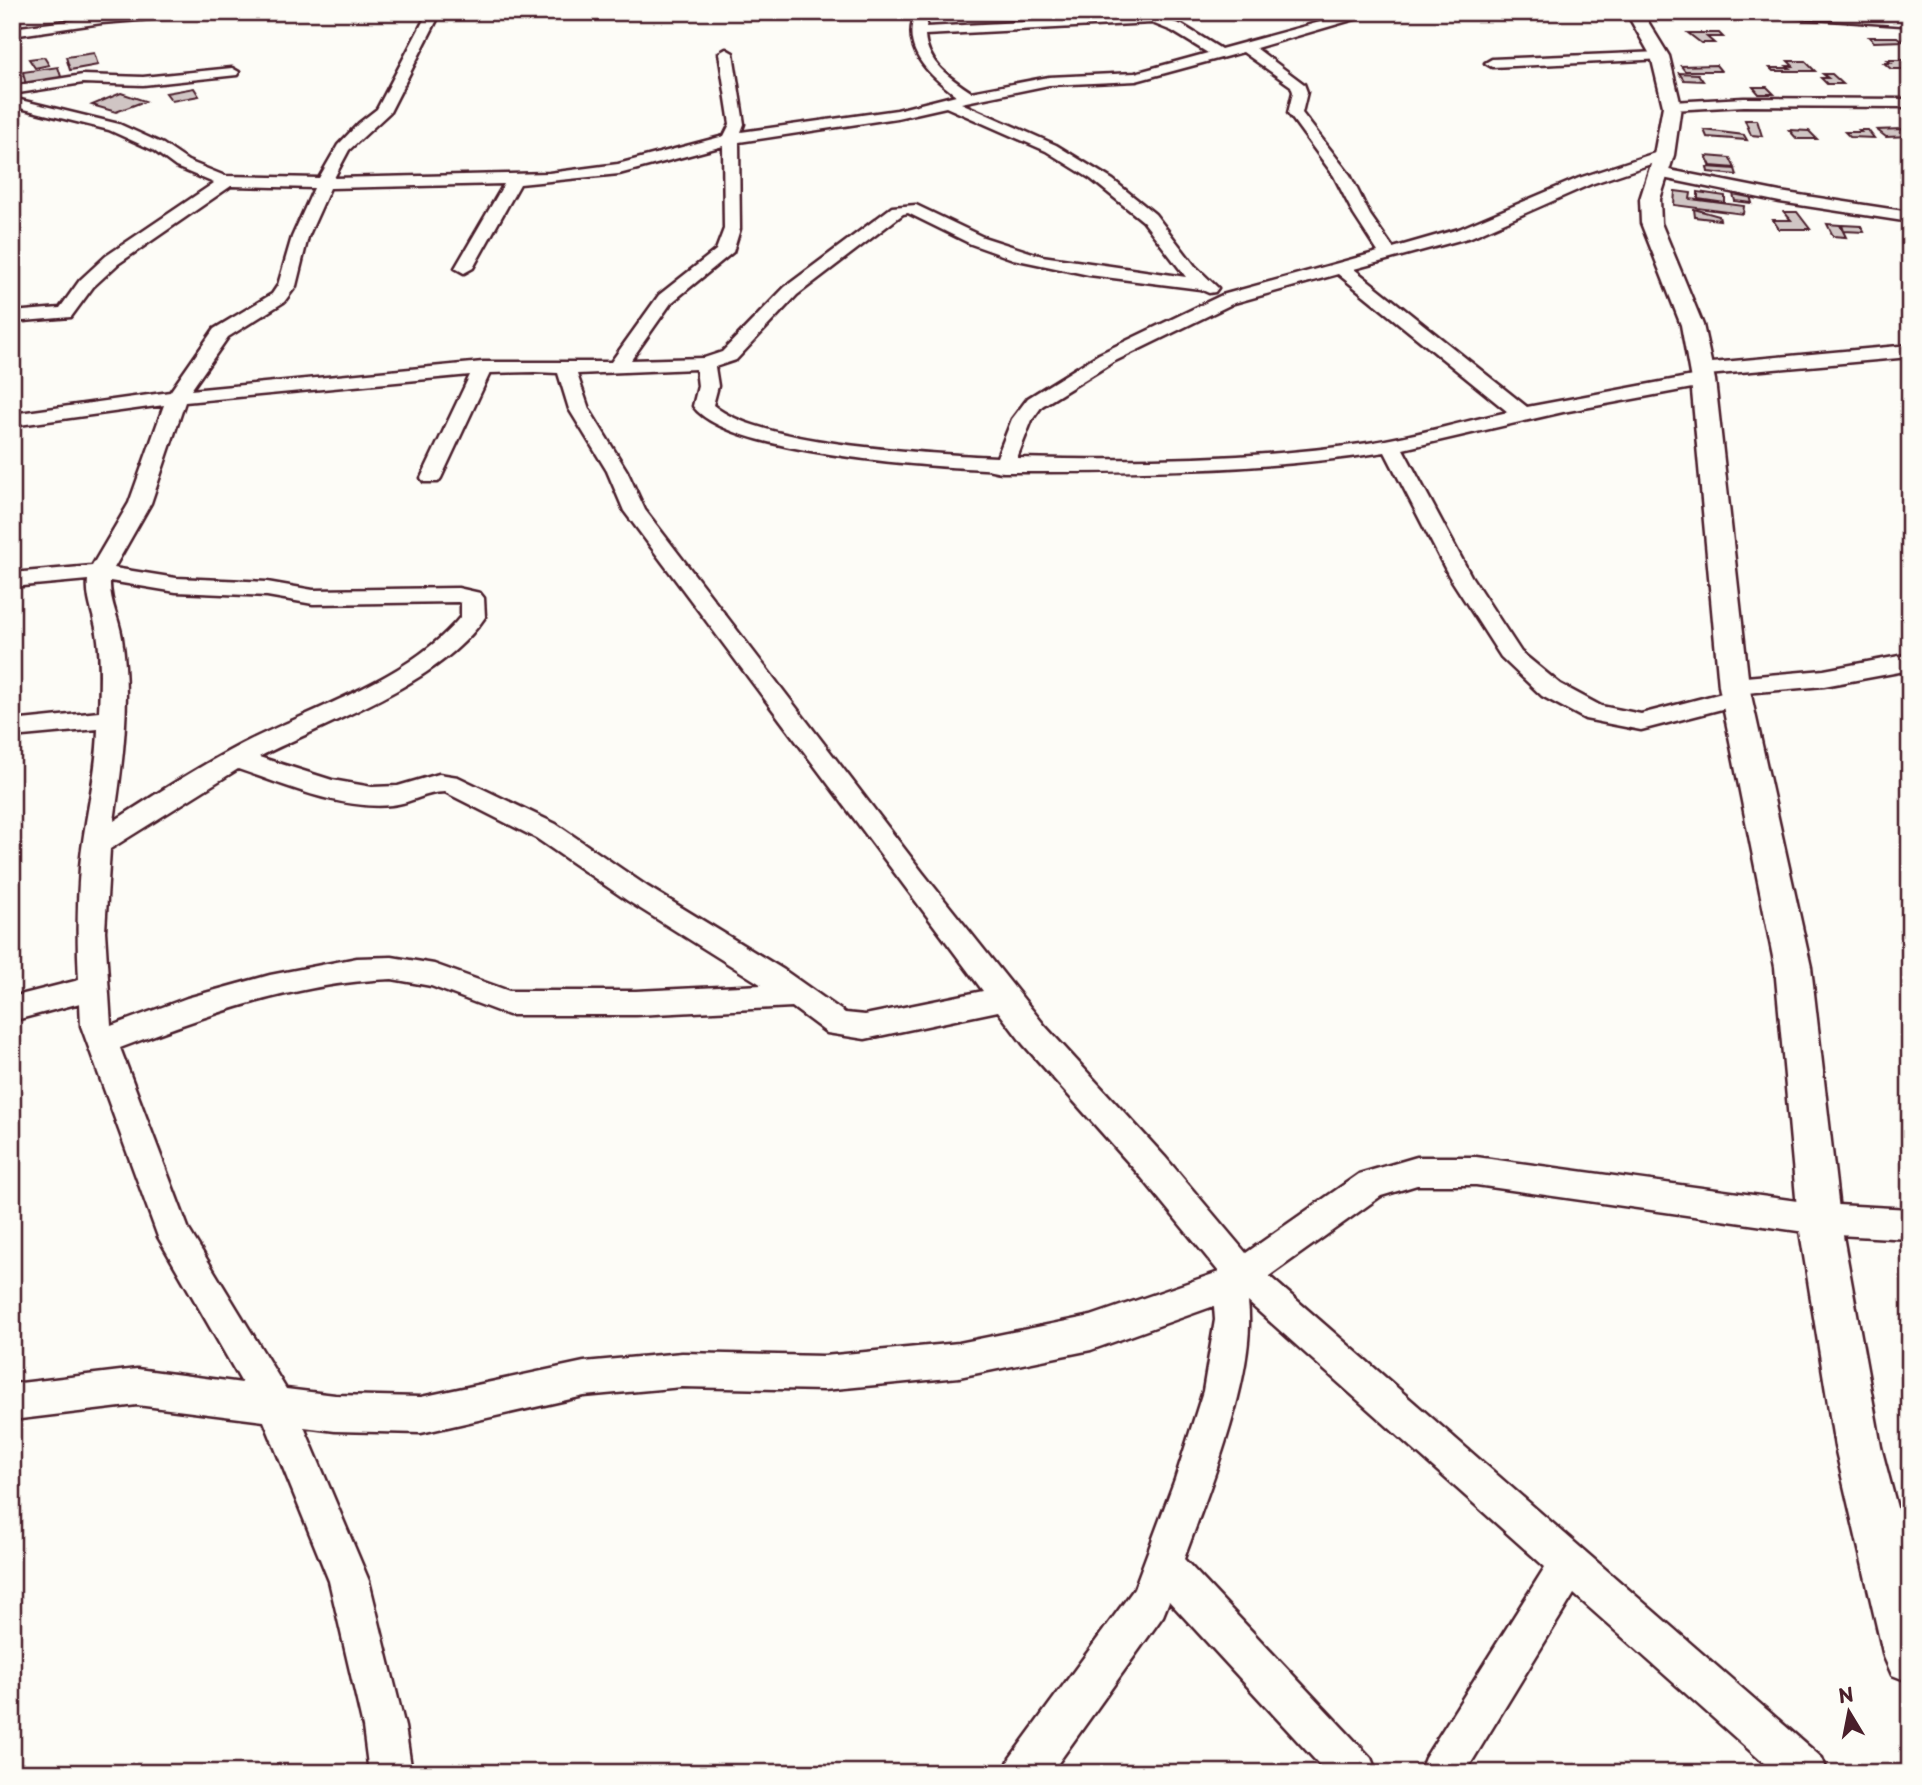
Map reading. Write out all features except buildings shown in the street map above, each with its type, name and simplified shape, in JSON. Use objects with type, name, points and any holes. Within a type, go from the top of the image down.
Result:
[{"type":"street","points":[[12,32],[101,16],[190,12]]},
{"type":"street","points":[[391,1773],[384,1727],[349,1581],[274,1403],[174,1237],[96,1026],[91,931],[98,844],[110,764],[112,719],[110,638],[98,593],[100,572],[140,503],[177,397],[221,333],[278,298],[287,286],[300,237],[324,181],[343,148],[364,126],[383,113],[435,12]]},
{"type":"street","points":[[922,12],[917,40],[929,68],[968,97]]},
{"type":"street","points":[[12,102],[114,127],[135,135],[204,174],[227,181],[404,183],[514,180],[619,169],[731,138],[897,114],[1049,81],[1136,77],[1373,12]]},
{"type":"street","points":[[1634,12],[1660,56],[1672,106],[1661,164],[1650,199],[1651,223],[1692,325],[1703,383],[1735,692],[1793,967],[1819,1219],[1857,1447],[1910,1657]]},
{"type":"street","points":[[1772,12],[1901,21]]},
{"type":"street","points":[[918,32],[1152,19],[1170,23],[1219,54]]},
{"type":"street","points":[[1245,47],[1297,84],[1300,92],[1295,113],[1342,175],[1362,215],[1389,255]]},
{"type":"street","points":[[617,367],[665,299],[724,252],[732,229],[731,138],[737,124],[726,53]]},
{"type":"street","points":[[1492,63],[1660,56]]},
{"type":"street","points":[[12,90],[83,79],[143,81],[232,72]]},
{"type":"street","points":[[948,102],[976,118],[1052,149],[1112,188],[1140,208],[1192,275],[1228,299]]},
{"type":"street","points":[[1672,106],[1910,103]]},
{"type":"street","points":[[1004,466],[1021,419],[1035,402],[1106,358],[1228,299],[1465,233],[1566,189],[1661,164],[1780,197],[1910,217]]},
{"type":"street","points":[[464,268],[514,180]]},
{"type":"street","points":[[12,317],[65,313],[86,284],[112,260],[227,181]]},
{"type":"street","points":[[12,420],[177,397],[483,368],[534,366],[567,369],[705,364],[729,356],[791,291],[875,225],[904,208],[910,208],[985,244],[1019,255],[1067,266],[1206,285]]},
{"type":"street","points":[[1341,268],[1523,414]]},
{"type":"street","points":[[705,364],[708,386],[703,406],[708,414],[721,421],[814,445],[889,456],[1004,466],[1241,461],[1391,445],[1523,414],[1664,386],[1703,383],[1910,351]]},
{"type":"street","points":[[431,478],[483,368]]},
{"type":"street","points":[[567,369],[568,388],[587,425],[617,471],[635,511],[1005,998],[1034,1035],[1154,1168],[1236,1280],[1570,1564],[1808,1773]]},
{"type":"street","points":[[1391,445],[1460,576],[1513,657],[1551,690],[1594,713],[1641,722],[1668,717],[1735,692],[1910,662]]},
{"type":"street","points":[[12,580],[100,572],[176,585],[267,589],[313,597],[458,595],[472,597],[475,602],[470,623],[447,646],[414,670],[236,759],[98,844]]},
{"type":"street","points":[[12,729],[112,719]]},
{"type":"street","points":[[236,759],[310,783],[367,795],[393,796],[432,782],[449,783],[546,831],[838,1024],[865,1027],[1005,998]]},
{"type":"street","points":[[102,1042],[187,1010],[270,987],[357,969],[392,968],[433,975],[508,1003],[636,1003],[796,995]]},
{"type":"street","points":[[12,1009],[96,987]]},
{"type":"street","points":[[12,1402],[136,1387],[335,1413],[421,1415],[584,1379],[681,1370],[824,1373],[959,1360],[1091,1333],[1236,1280],[1371,1184],[1417,1171],[1476,1171],[1819,1219],[1910,1224]]},
{"type":"street","points":[[1025,1773],[1149,1602],[1194,1479],[1221,1391],[1233,1320],[1236,1280]]},
{"type":"street","points":[[1440,1773],[1570,1564]]},
{"type":"street","points":[[1163,1565],[1356,1773]]}]
